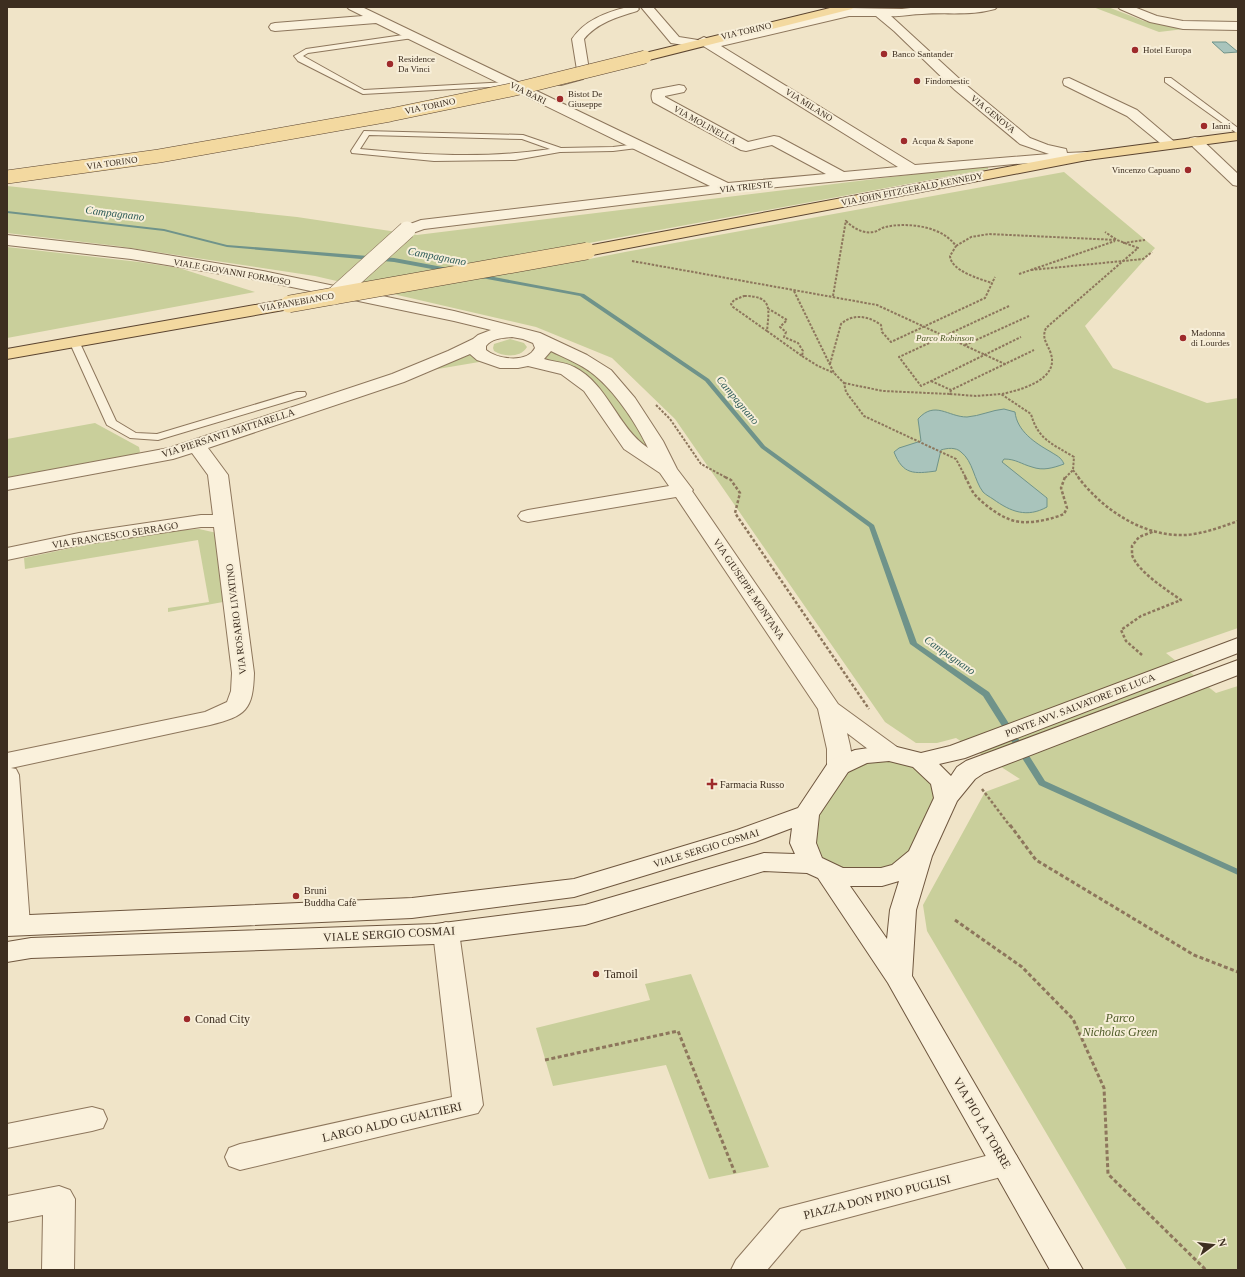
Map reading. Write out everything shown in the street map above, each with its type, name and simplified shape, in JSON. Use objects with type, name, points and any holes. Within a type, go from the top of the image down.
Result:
[{"type":"main road","name":"VIA TORINO","points":[[7,177],[159,156],[390,115],[520,88],[666,51],[712,46],[848,7]]},
{"type":"main road","name":"VIA JOHN FITZGERALD KENNEDY","points":[[587,251],[1087,156],[1238,136]]},
{"type":"main road","name":"VIA PANEBIANCO","points":[[7,354],[587,251]]},
{"type":"street","name":"VIA BARI","points":[[352,7],[508,84],[726,188]]},
{"type":"street","points":[[636,8],[675,40],[712,46],[846,12],[877,10],[972,10],[991,7]]},
{"type":"street","points":[[1124,7],[1154,19],[1183,25],[1238,26]]},
{"type":"street","points":[[636,8],[669,45],[666,51]]},
{"type":"street","points":[[527,93],[578,76],[583,70],[578,39],[584,31],[598,21],[636,8]]},
{"type":"street","name":"VIA GENOVA","points":[[877,10],[960,87],[1025,141],[1045,149],[1087,156]]},
{"type":"street","points":[[898,28],[903,10]]},
{"type":"street","points":[[275,28],[376,19]]},
{"type":"street","name":"VIA MILANO","points":[[712,46],[913,170]]},
{"type":"street","points":[[1069,82],[1132,113],[1170,144]]},
{"type":"street","name":"VIA MOLINELLA","points":[[679,89],[658,93],[658,100],[746,147],[774,140],[842,177]]},
{"type":"street","points":[[1014,160],[1028,152],[1029,148],[1025,141]]},
{"type":"street","points":[[1196,141],[1238,182]]},
{"type":"street","name":"VIA TRIESTE","points":[[334,296],[414,227],[726,188],[1014,160],[1087,156]]},
{"type":"street","name":"VIALE GIOVANNI FORMOSO","points":[[7,240],[131,254],[263,276],[454,316],[522,333]]},
{"type":"street","points":[[454,316],[471,330],[479,343],[476,348],[481,357],[496,362],[506,364],[528,361],[535,357],[543,348],[539,339]]},
{"type":"street","name":"VIA PIERSANTI MATTARELLA","points":[[7,484],[173,453],[398,378],[454,355],[479,343],[489,336],[502,333],[522,333]]},
{"type":"street","name":"VIA GIUSEPPE MONTANA","points":[[522,333],[539,339],[581,359],[605,374],[626,398],[654,441],[667,469],[683,490],[830,710],[889,753]]},
{"type":"street","name":"VIA GIUSEPPE MONTANA","points":[[528,361],[567,370],[590,387],[631,445],[667,469]]},
{"type":"street","name":"VIA PIERSANTI MATTARELLA","points":[[398,378],[496,362]]},
{"type":"street","name":"VIA ROSARIO LIVATINO","points":[[7,761],[210,718],[227,712],[237,706],[242,691],[243,673],[218,475],[196,445]]},
{"type":"street","points":[[528,516],[683,490]]},
{"type":"street","name":"VIA FRANCESCO SERRAGO","points":[[7,554],[80,538],[201,521],[224,521]]},
{"type":"street","name":"PONTE AVV. SALVATORE DE LUCA","points":[[966,764],[1238,645]]},
{"type":"street","name":"PONTE AVV. SALVATORE DE LUCA","points":[[921,761],[966,764],[1238,667]]},
{"type":"street","name":"VIA GIUSEPPE MONTANA","points":[[830,710],[839,749],[839,766]]},
{"type":"street","points":[[919,856],[901,871],[882,877],[843,877],[819,868],[803,843],[807,814],[839,766],[863,756],[889,753],[921,761],[942,781],[946,798]]},
{"type":"street","points":[[898,976],[903,910],[919,856],[946,798],[966,764]]},
{"type":"street","points":[[7,775],[12,926]]},
{"type":"street","name":"VIALE SERGIO COSMAI","points":[[12,926],[412,908],[574,888],[746,836],[807,814]]},
{"type":"street","name":"VIALE SERGIO COSMAI","points":[[7,952],[31,948],[434,934],[585,915],[764,862],[819,868]]},
{"type":"street","name":"VIA PIO LA TORRE","points":[[819,868],[898,976],[1067,1270]]},
{"type":"street","name":"LARGO ALDO GUALTIERI","points":[[240,1157],[468,1105],[446,932]]},
{"type":"street","points":[[7,1136],[92,1119]]},
{"type":"street","name":"PIAZZA DON PINO PUGLISI","points":[[747,1270],[791,1219],[1005,1164]]},
{"type":"street","points":[[7,1209],[59,1200],[58,1270]]},
{"type":"lane","points":[[410,36],[306,51],[298,56],[363,92],[508,84]]},
{"type":"lane","points":[[1168,80],[1238,132]]},
{"type":"lane","points":[[560,150],[523,137],[367,133],[355,151],[434,158],[516,157],[560,150],[613,149],[637,146]]},
{"type":"lane","points":[[74,342],[111,423],[134,436],[158,437],[300,394]]},
{"type":"path","points":[[833,296],[847,216]]},
{"type":"path","points":[[846,221],[854,229],[867,232],[876,232],[886,227],[899,226],[913,226],[932,229],[948,236],[954,241],[956,246]]},
{"type":"path","points":[[794,291],[834,373],[844,383],[866,390],[887,393],[950,394],[963,396],[1001,394],[1030,385],[1045,376],[1052,364],[1052,357],[1043,339],[1043,333],[1046,328],[1138,248],[1123,243],[1105,232]]},
{"type":"path","points":[[992,282],[976,277],[954,265],[950,261],[950,255],[956,246],[968,238],[982,234],[1117,240]]},
{"type":"path","points":[[1019,274],[1117,240]]},
{"type":"path","points":[[1123,243],[1146,240]]},
{"type":"path","points":[[1031,270],[1143,259],[1150,252],[1152,252]]},
{"type":"path","points":[[626,260],[877,305],[1006,365]]},
{"type":"path","points":[[830,364],[841,324],[845,319],[856,316],[873,320],[881,325],[882,332],[891,342],[985,298],[994,277]]},
{"type":"path","points":[[767,331],[769,309],[766,302],[755,297],[733,300],[730,304],[767,331],[802,356],[818,366],[834,373]]},
{"type":"path","points":[[1009,306],[899,357],[920,386],[1020,337]]},
{"type":"path","points":[[769,309],[787,320],[780,327],[786,332],[784,337],[798,343],[803,351],[802,356]]},
{"type":"path","points":[[964,346],[1029,316]]},
{"type":"path","points":[[931,381],[951,390],[1006,365],[1034,350]]},
{"type":"path","points":[[844,383],[846,392],[864,416],[956,459],[975,495],[982,502],[1008,518],[1021,522],[1054,518],[1064,514],[1067,508],[1061,489],[1062,482],[1073,470]]},
{"type":"path","points":[[950,394],[951,390]]},
{"type":"path","points":[[1001,394],[1031,414],[1034,425],[1044,439],[1074,457],[1073,470],[1091,492],[1108,508],[1130,521],[1155,531],[1168,534],[1192,534],[1204,532],[1238,521]]},
{"type":"path","points":[[654,402],[670,419],[701,464],[731,480],[740,493],[734,513],[872,714]]},
{"type":"path","points":[[1142,655],[1126,642],[1121,630],[1126,625],[1141,617],[1181,600],[1143,571],[1134,561],[1132,549],[1133,544],[1143,535],[1155,531]]},
{"type":"path","points":[[966,764],[1036,860],[1194,955],[1238,972]]},
{"type":"path","points":[[955,920],[1022,967],[1073,1019],[1104,1088],[1108,1174],[1206,1270]]},
{"type":"path","points":[[545,1060],[678,1031],[734,1173]]},
{"type":"green space","points":[[1093,7],[1108,7],[1144,21],[1184,29],[1159,32]]},
{"type":"green space","points":[[981,166],[988,167],[988,169],[530,254],[579,261],[1064,172],[1155,248],[1085,326],[1113,368],[1207,403],[1238,398],[1238,628],[1166,653],[1216,693],[1238,686],[1238,1270],[1127,1270],[927,931],[923,905],[985,792],[1020,779],[956,738],[937,743],[916,743],[885,722],[675,419],[612,358],[536,327],[315,276],[117,246],[7,233],[7,186],[297,217],[417,235]]},
{"type":"green space","points":[[7,247],[179,268],[255,292],[7,338]]},
{"type":"green space","points":[[510,339],[524,343],[527,347],[524,351],[516,355],[507,355],[494,351],[494,344]]},
{"type":"green space","points":[[546,347],[573,360],[606,382],[630,412],[644,434],[652,454],[634,442],[594,386],[536,360]]},
{"type":"green space","points":[[473,348],[485,361],[420,372]]},
{"type":"green space","points":[[95,423],[139,447],[140,452],[137,454],[7,478],[7,439]]},
{"type":"green space","points":[[199,529],[217,533],[223,602],[168,612],[168,608],[209,602],[198,540],[25,569],[24,558],[133,536]]},
{"type":"green space","points":[[889,757],[918,764],[937,782],[940,797],[913,853],[896,867],[844,872],[816,861],[813,815],[844,769]]},
{"type":"green space","points":[[691,974],[769,1167],[709,1179],[666,1065],[553,1086],[536,1028],[650,1000],[645,984]]},
{"type":"water","points":[[1212,42],[1226,42],[1238,52],[1224,53]]},
{"type":"water","points":[[1004,409],[1015,412],[1016,419],[1023,431],[1039,445],[1059,457],[1064,464],[1052,468],[1040,469],[1012,460],[1004,459],[1002,462],[1047,498],[1047,507],[1026,513],[1013,510],[1000,504],[983,492],[968,460],[957,449],[949,448],[941,450],[936,471],[921,473],[910,471],[905,469],[897,460],[894,452],[899,448],[921,441],[918,419],[924,413],[936,410],[967,417]]},
{"type":"waterway","name":"Campagnano","points":[[7,212],[164,230],[227,246],[394,260],[448,270]]},
{"type":"waterway","name":"Campagnano","points":[[478,276],[582,295],[707,380],[763,447],[872,526],[914,644],[986,694],[1042,783],[1238,872]]},
{"type":"place","name":"Hotel Europa","points":[[1135,50]]},
{"type":"place","name":"Banco Santander","points":[[884,54]]},
{"type":"place","name":"Residence Da Vinci","points":[[390,64]]},
{"type":"place","name":"Findomestic","points":[[917,81]]},
{"type":"place","name":"Bistot De Giuseppe","points":[[560,99]]},
{"type":"place","name":"Ianni","points":[[1204,126]]},
{"type":"place","name":"Acqua & Sapone","points":[[904,141]]},
{"type":"place","name":"Vincenzo Capuano","points":[[1188,170]]},
{"type":"place","name":"Madonna di Lourdes","points":[[1183,338]]},
{"type":"place","name":"Farmacia Russo","points":[[712,784]]},
{"type":"place","name":"Bruni Buddha Cafè","points":[[296,896]]},
{"type":"place","name":"Tamoil","points":[[596,974]]},
{"type":"place","name":"Conad City","points":[[187,1019]]},
{"type":"park label","name":"Parco Robinson","points":[[945,338]]},
{"type":"park label","name":"Parco Nicholas Green","points":[[1120,1025]]}]
